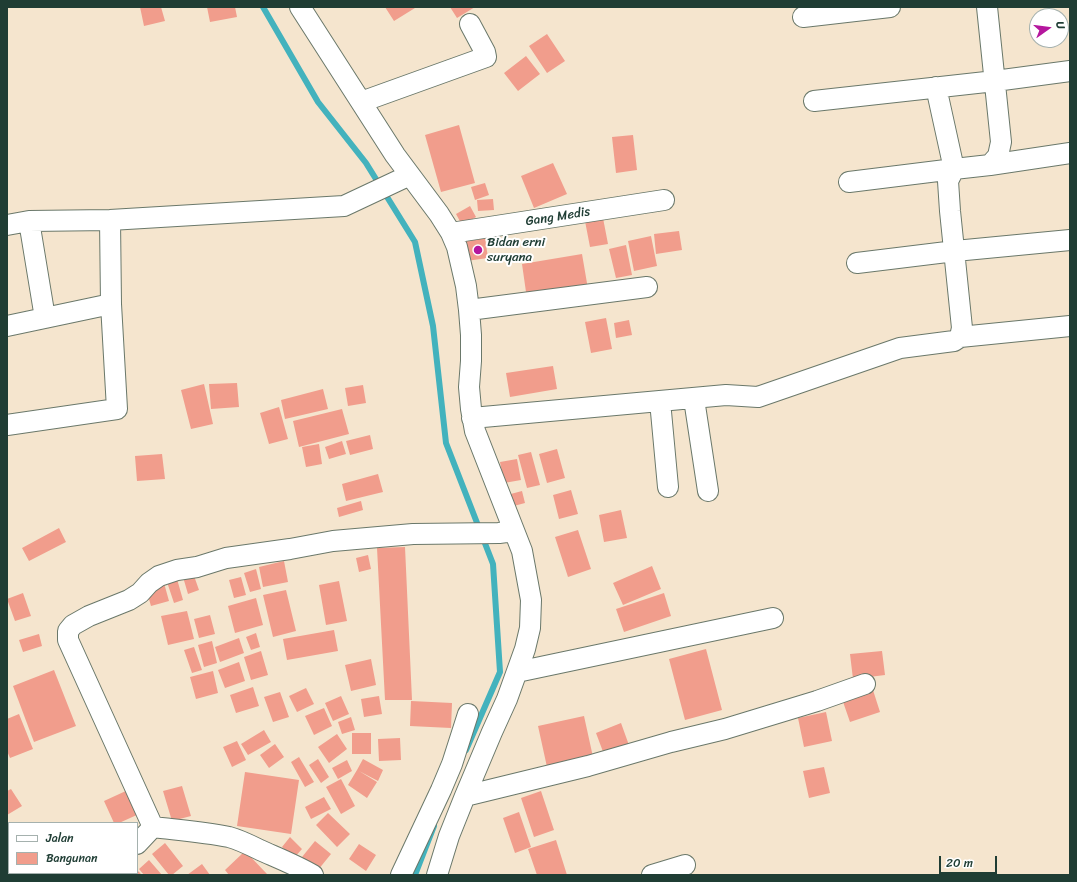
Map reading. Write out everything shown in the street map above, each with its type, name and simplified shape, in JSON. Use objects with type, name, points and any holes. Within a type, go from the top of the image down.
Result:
[{"type":"street","points":[[300,7],[395,155],[439,214],[451,233],[457,247],[466,286],[469,310],[471,361],[469,387],[474,431],[488,465],[506,532],[522,551],[531,600],[530,628],[525,649],[507,699],[449,836],[437,875]]},
{"type":"street","points":[[803,17],[890,7]]},
{"type":"street","points":[[987,7],[1001,142],[998,156],[990,164]]},
{"type":"street","points":[[361,102],[486,56],[470,24]]},
{"type":"street","points":[[814,101],[995,81],[1070,71]]},
{"type":"street","points":[[936,87],[954,169],[948,181],[962,328],[960,337]]},
{"type":"street","points":[[849,182],[1070,153]]},
{"type":"street","points":[[7,225],[29,221],[110,220],[344,206],[410,175]]},
{"type":"street","name":"Gang Medis","points":[[451,233],[664,200]]},
{"type":"street","points":[[7,425],[117,409],[111,304],[110,220]]},
{"type":"street","points":[[29,221],[45,318]]},
{"type":"street","points":[[857,263],[954,251],[1070,240]]},
{"type":"street","points":[[469,310],[647,287]]},
{"type":"street","points":[[7,326],[111,304]]},
{"type":"street","points":[[472,418],[726,395],[758,397],[900,348],[954,341],[960,337],[1070,326]]},
{"type":"street","points":[[694,399],[708,491]]},
{"type":"street","points":[[660,401],[668,487]]},
{"type":"street","points":[[153,827],[68,640],[68,631],[73,625],[89,616],[129,600],[140,593],[149,583],[159,576],[226,558],[333,541],[413,534],[506,532]]},
{"type":"street","points":[[517,672],[773,618]]},
{"type":"street","points":[[465,796],[588,766],[671,742],[725,729],[825,699],[865,684]]},
{"type":"street","points":[[401,875],[452,764],[468,714]]},
{"type":"street","points":[[138,843],[153,827]]},
{"type":"street","points":[[153,827],[230,837],[300,867],[313,875]]},
{"type":"street","points":[[652,875],[685,865]]},
{"type":"building","points":[[140,7],[161,7],[165,21],[144,26]]},
{"type":"building","points":[[207,7],[235,7],[237,17],[210,22]]},
{"type":"building","points":[[385,7],[414,7],[415,8],[394,21]]},
{"type":"building","points":[[450,7],[475,7],[457,18]]},
{"type":"building","points":[[547,34],[565,61],[547,73],[529,46]]},
{"type":"building","points":[[526,56],[540,74],[518,91],[504,73]]},
{"type":"building","points":[[459,125],[475,183],[441,192],[425,135]]},
{"type":"building","points":[[633,135],[637,170],[616,173],[612,137]]},
{"type":"building","points":[[553,163],[567,194],[534,208],[521,176]]},
{"type":"building","points":[[485,183],[489,195],[475,200],[471,187]]},
{"type":"building","points":[[493,199],[494,210],[478,211],[477,200]]},
{"type":"building","points":[[470,206],[476,217],[462,225],[456,214]]},
{"type":"building","points":[[603,218],[608,244],[590,247],[585,221]]},
{"type":"building","points":[[679,231],[682,250],[656,254],[654,234]]},
{"type":"building","points":[[651,236],[657,266],[634,271],[628,241]]},
{"type":"building","points":[[485,238],[488,258],[466,261],[463,242]]},
{"type":"building","points":[[626,245],[632,275],[616,278],[609,249]]},
{"type":"building","points":[[582,254],[588,289],[527,299],[522,264]]},
{"type":"building","points":[[606,318],[612,349],[591,353],[585,322]]},
{"type":"building","points":[[629,320],[632,335],[616,338],[614,323]]},
{"type":"building","points":[[553,366],[557,389],[510,397],[506,373]]},
{"type":"building","points":[[237,383],[239,407],[211,409],[209,384]]},
{"type":"building","points":[[204,384],[213,424],[191,429],[181,390]]},
{"type":"building","points":[[363,385],[366,403],[348,406],[345,388]]},
{"type":"building","points":[[323,389],[328,409],[285,419],[281,400]]},
{"type":"building","points":[[279,407],[288,439],[269,444],[260,413]]},
{"type":"building","points":[[342,409],[349,434],[299,447],[293,421]]},
{"type":"building","points":[[370,435],[373,449],[350,455],[346,441]]},
{"type":"building","points":[[342,441],[346,454],[329,459],[325,447]]},
{"type":"building","points":[[319,444],[322,464],[306,467],[302,447]]},
{"type":"building","points":[[557,449],[565,478],[547,483],[539,454]]},
{"type":"building","points":[[531,452],[540,485],[527,488],[518,455]]},
{"type":"building","points":[[162,454],[165,479],[137,481],[135,456]]},
{"type":"building","points":[[517,459],[521,480],[504,483],[500,462]]},
{"type":"building","points":[[378,474],[383,492],[346,501],[342,484]]},
{"type":"building","points":[[571,490],[578,514],[559,519],[553,495]]},
{"type":"building","points":[[522,491],[525,503],[510,507],[507,495]]},
{"type":"building","points":[[361,501],[363,510],[339,517],[337,508]]},
{"type":"building","points":[[621,510],[627,538],[604,542],[599,515]]},
{"type":"building","points":[[59,528],[66,542],[29,561],[22,548]]},
{"type":"building","points":[[578,530],[591,569],[568,577],[555,537]]},
{"type":"building","points":[[405,547],[412,700],[385,700],[377,548]]},
{"type":"building","points":[[368,555],[371,569],[359,572],[356,558]]},
{"type":"building","points":[[284,561],[288,582],[263,587],[259,567]]},
{"type":"building","points":[[652,566],[661,589],[623,605],[613,583]]},
{"type":"building","points":[[256,569],[261,589],[250,592],[244,573]]},
{"type":"building","points":[[193,573],[199,590],[188,594],[183,577]]},
{"type":"building","points":[[241,577],[246,595],[234,598],[229,580]]},
{"type":"building","points":[[177,579],[183,600],[174,603],[167,582]]},
{"type":"building","points":[[339,581],[347,621],[326,625],[319,585]]},
{"type":"building","points":[[164,583],[169,601],[151,606],[146,589]]},
{"type":"building","points":[[286,590],[296,631],[273,637],[263,595]]},
{"type":"building","points":[[23,593],[31,616],[15,621],[7,599]]},
{"type":"building","points":[[664,593],[671,616],[624,632],[616,609]]},
{"type":"building","points":[[256,598],[263,625],[235,633],[228,606]]},
{"type":"building","points":[[187,611],[194,639],[168,645],[161,616]]},
{"type":"building","points":[[210,615],[215,634],[199,638],[194,619]]},
{"type":"building","points":[[334,630],[338,651],[287,660],[283,639]]},
{"type":"building","points":[[256,633],[260,647],[251,650],[246,637]]},
{"type":"building","points":[[39,634],[42,646],[23,652],[19,640]]},
{"type":"building","points":[[239,638],[244,653],[220,662],[215,647]]},
{"type":"building","points":[[212,641],[217,663],[204,667],[198,645]]},
{"type":"building","points":[[194,647],[202,670],[192,673],[184,650]]},
{"type":"building","points":[[706,649],[722,710],[685,720],[669,659]]},
{"type":"building","points":[[261,651],[268,675],[251,680],[244,657]]},
{"type":"building","points":[[882,651],[885,675],[853,679],[850,654]]},
{"type":"building","points":[[371,659],[376,685],[351,691],[345,665]]},
{"type":"building","points":[[239,662],[245,681],[225,688],[218,670]]},
{"type":"building","points":[[54,670],[76,726],[34,742],[13,686]]},
{"type":"building","points":[[213,671],[218,693],[196,699],[190,677]]},
{"type":"building","points":[[253,687],[259,706],[236,713],[230,695]]},
{"type":"building","points":[[872,687],[880,712],[850,722],[841,696]]},
{"type":"building","points":[[306,688],[314,704],[297,712],[289,696]]},
{"type":"building","points":[[280,692],[289,717],[273,722],[264,697]]},
{"type":"building","points":[[341,696],[349,714],[333,721],[325,703]]},
{"type":"building","points":[[379,696],[382,714],[364,717],[361,699]]},
{"type":"building","points":[[411,701],[452,703],[451,728],[410,726]]},
{"type":"building","points":[[324,708],[332,726],[314,735],[305,716]]},
{"type":"building","points":[[826,712],[832,741],[804,747],[798,718]]},
{"type":"building","points":[[19,714],[33,749],[10,758],[7,751],[7,719]]},
{"type":"building","points":[[584,716],[593,757],[547,767],[538,726]]},
{"type":"building","points":[[351,717],[355,730],[342,734],[338,722]]},
{"type":"building","points":[[621,723],[630,748],[605,757],[596,733]]},
{"type":"building","points":[[264,730],[271,742],[248,755],[241,744]]},
{"type":"building","points":[[352,733],[371,733],[371,754],[352,754]]},
{"type":"building","points":[[337,734],[347,749],[329,763],[318,747]]},
{"type":"building","points":[[400,738],[401,760],[379,761],[378,739]]},
{"type":"building","points":[[237,741],[246,760],[232,767],[223,747]]},
{"type":"building","points":[[275,744],[284,757],[269,768],[260,755]]},
{"type":"building","points":[[299,757],[314,782],[305,787],[291,762]]},
{"type":"building","points":[[318,759],[329,777],[321,783],[309,765]]},
{"type":"building","points":[[363,759],[383,770],[378,781],[359,771],[377,782],[367,798],[348,785]]},
{"type":"building","points":[[347,760],[352,771],[338,779],[332,768]]},
{"type":"building","points":[[824,767],[830,793],[809,798],[803,771]]},
{"type":"building","points":[[245,772],[299,780],[291,834],[237,826]]},
{"type":"building","points":[[341,779],[355,806],[341,814],[326,787]]},
{"type":"building","points":[[182,786],[191,816],[172,821],[163,791]]},
{"type":"building","points":[[11,789],[22,806],[7,815],[7,791]]},
{"type":"building","points":[[128,790],[139,814],[121,822],[114,822],[104,801]]},
{"type":"building","points":[[541,791],[554,830],[534,837],[521,798]]},
{"type":"building","points":[[324,797],[331,809],[311,819],[305,807]]},
{"type":"building","points":[[519,812],[531,847],[515,853],[503,818]]},
{"type":"building","points":[[328,813],[350,834],[337,847],[316,825]]},
{"type":"building","points":[[7,824],[8,848],[7,849]]},
{"type":"building","points":[[290,837],[302,849],[294,858],[282,847]]},
{"type":"building","points":[[556,840],[567,875],[537,875],[528,849]]},
{"type":"building","points":[[315,841],[331,854],[318,870],[302,857]]},
{"type":"building","points":[[165,843],[183,866],[172,875],[169,875],[152,854]]},
{"type":"building","points":[[359,844],[376,855],[366,871],[349,859]]},
{"type":"building","points":[[245,851],[267,874],[266,875],[229,875],[225,870]]},
{"type":"building","points":[[149,860],[162,875],[144,875],[139,869]]},
{"type":"building","points":[[202,864],[210,875],[187,875]]},
{"type":"building","points":[[138,871],[142,875],[128,875],[138,874]]},
{"type":"building","points":[[38,874],[38,875],[25,875]]},
{"type":"building","points":[[46,874],[58,874],[57,875]]},
{"type":"building","points":[[86,874],[100,874],[98,875]]},
{"type":"waterway","points":[[263,7],[318,102],[366,163],[415,242],[433,326],[446,443],[493,564],[500,672],[466,750]]},
{"type":"waterway","points":[[415,875],[434,826]]},
{"type":"place","name":"Bidan erni suryana","points":[[478,250]]}]
